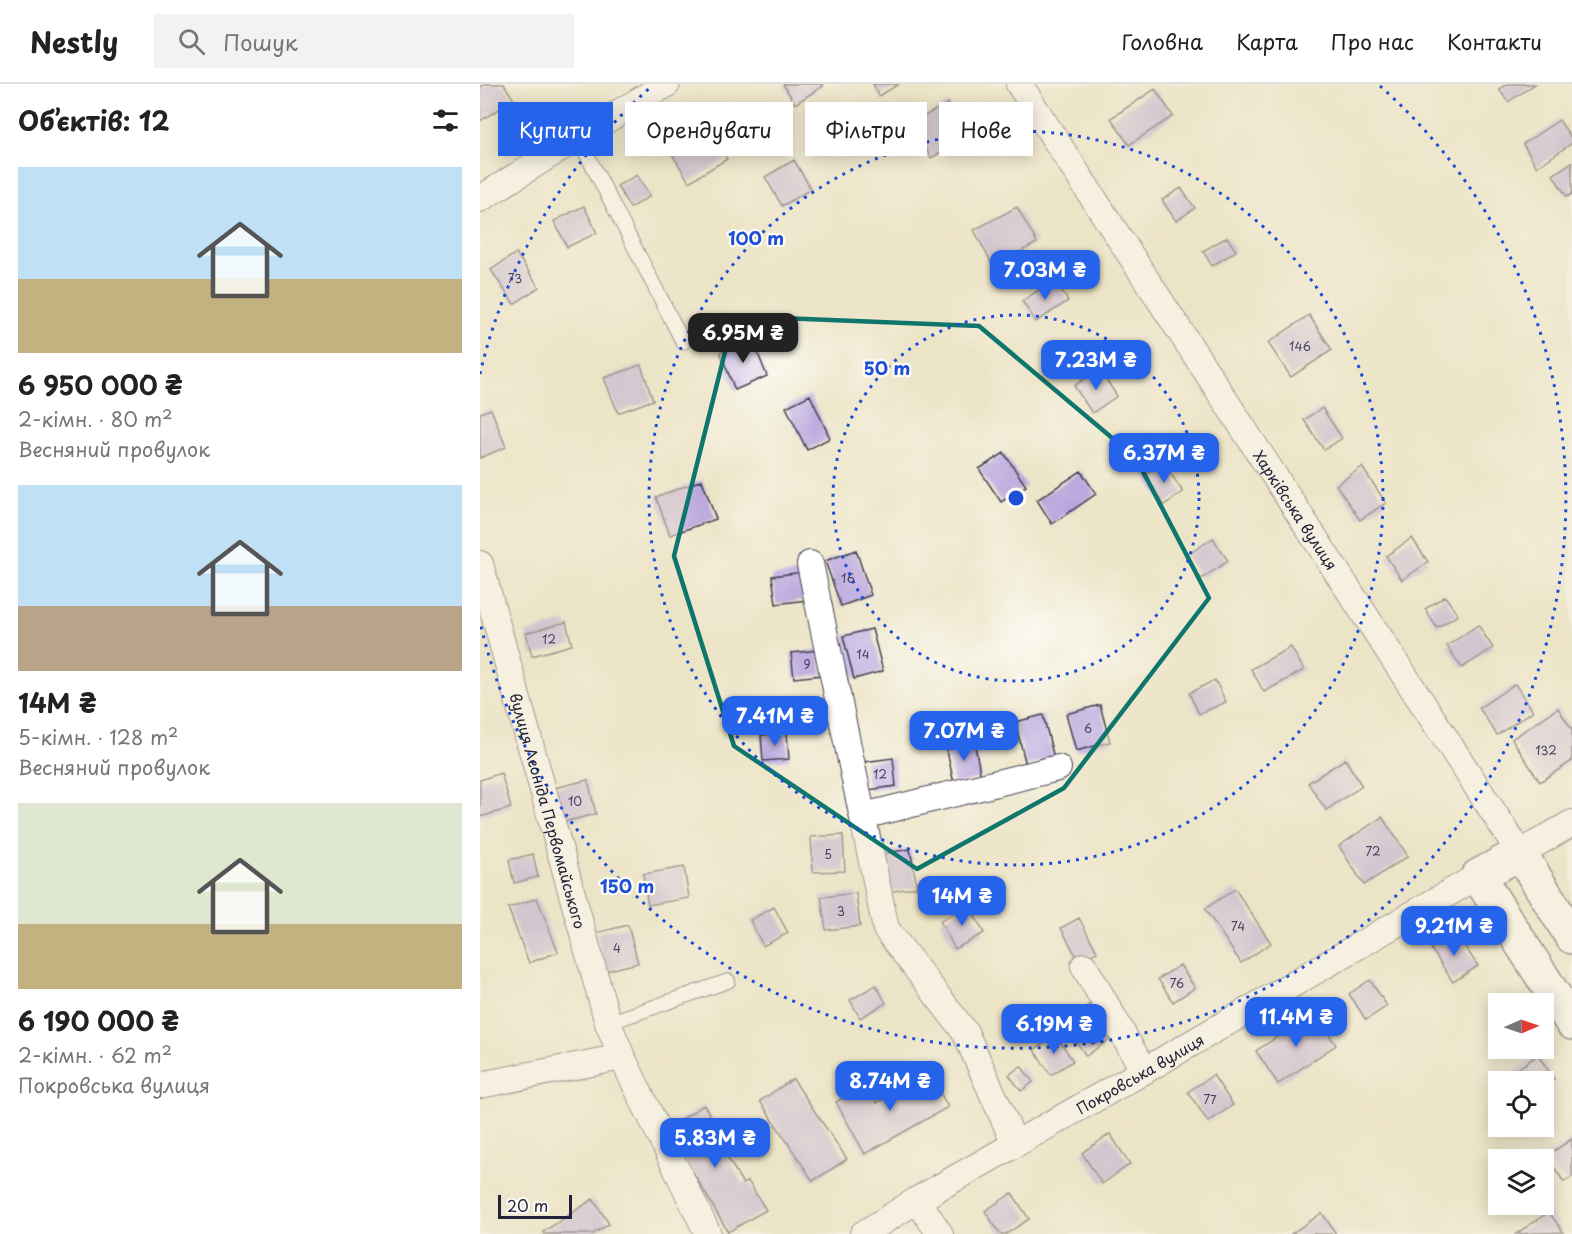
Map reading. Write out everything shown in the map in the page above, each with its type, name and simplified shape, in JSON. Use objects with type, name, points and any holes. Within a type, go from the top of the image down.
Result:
[{"type":"street","points":[[613,116],[667,84]]},
{"type":"street","name":"Харківська вулиця","points":[[1018,84],[1520,853],[1572,937]]},
{"type":"street","points":[[480,199],[548,156]]},
{"type":"street","name":"вулиця Леоніда Первомайського","points":[[480,564],[608,1023],[622,1057],[708,1234]]},
{"type":"street","points":[[810,564],[886,929],[965,1032],[1015,1144]]},
{"type":"street","points":[[863,816],[1058,768]]},
{"type":"street","name":"Покровська вулиця","points":[[862,1234],[917,1200],[1572,823]]},
{"type":"street","points":[[1478,876],[1572,1023]]},
{"type":"street","points":[[1084,966],[1144,1071]]},
{"type":"street","points":[[480,1085],[622,1057]]},
{"type":"street","points":[[917,1200],[940,1234]]},
{"type":"lane","points":[[588,156],[683,342]]},
{"type":"lane","points":[[608,1023],[728,981]]},
{"type":"highlighted area","points":[[734,316],[979,326],[1136,458],[1209,598],[1064,788],[917,869],[734,746],[674,556]]},
{"type":"building","points":[[485,84],[504,84],[514,100],[498,102],[498,110],[480,121],[480,87]]},
{"type":"building","points":[[783,84],[822,84],[823,86],[795,104]]},
{"type":"building","points":[[873,84],[899,84],[879,96]]},
{"type":"building","points":[[1507,84],[1535,84],[1508,102],[1499,89]]},
{"type":"building","points":[[1155,89],[1173,116],[1129,145],[1111,118]]},
{"type":"building","points":[[939,108],[939,154],[931,158],[927,151],[927,115]]},
{"type":"building","points":[[1559,120],[1572,139],[1572,143],[1537,167],[1523,144]]},
{"type":"building","points":[[673,156],[725,156],[727,159],[689,182]]},
{"type":"building","points":[[794,160],[811,189],[782,206],[765,177]]},
{"type":"building","points":[[1572,162],[1572,194],[1567,197],[1553,175]]},
{"type":"building","points":[[637,175],[650,196],[630,208],[617,186]]},
{"type":"building","points":[[1181,188],[1195,208],[1176,221],[1162,200]]},
{"type":"building","points":[[584,206],[597,233],[567,247],[554,221]]},
{"type":"building","points":[[1017,207],[1037,243],[993,266],[974,230]]},
{"type":"building","points":[[1227,237],[1236,251],[1212,266],[1203,251]]},
{"type":"building","points":[[516,253],[539,287],[514,304],[491,270]]},
{"type":"building","points":[[1054,280],[1068,301],[1036,322],[1022,301]]},
{"type":"building","points":[[1309,315],[1332,350],[1291,377],[1268,343]]},
{"type":"building","points":[[752,339],[767,376],[735,390],[720,352]]},
{"type":"building","points":[[641,365],[653,400],[618,413],[604,378]]},
{"type":"building","points":[[1099,369],[1117,396],[1092,413],[1074,386]]},
{"type":"building","points":[[810,395],[830,438],[807,450],[786,407]]},
{"type":"building","points":[[1322,408],[1342,438],[1324,450],[1304,420]]},
{"type":"building","points":[[491,409],[506,447],[480,458],[480,413]]},
{"type":"building","points":[[1004,453],[1026,486],[1001,502],[979,469]]},
{"type":"building","points":[[1163,462],[1183,492],[1164,505],[1144,475]]},
{"type":"building","points":[[1362,467],[1386,503],[1360,520],[1336,485]]},
{"type":"building","points":[[1081,471],[1096,494],[1052,524],[1037,500]]},
{"type":"building","points":[[702,480],[716,519],[670,535],[656,497]]},
{"type":"building","points":[[1213,538],[1228,561],[1201,579],[1186,556]]},
{"type":"building","points":[[1412,538],[1428,562],[1402,580],[1386,556]]},
{"type":"building","points":[[856,550],[871,595],[841,606],[825,561]]},
{"type":"building","points":[[804,572],[807,600],[776,604],[772,576]]},
{"type":"building","points":[[1445,596],[1458,615],[1437,628],[1425,609]]},
{"type":"building","points":[[566,622],[572,645],[532,656],[526,633]]},
{"type":"building","points":[[1478,625],[1493,648],[1462,668],[1447,646]]},
{"type":"building","points":[[872,629],[883,671],[854,679],[843,636]]},
{"type":"building","points":[[1291,647],[1304,670],[1264,692],[1251,669]]},
{"type":"building","points":[[819,650],[822,675],[794,678],[791,653]]},
{"type":"building","points":[[1215,680],[1226,702],[1199,714],[1189,693]]},
{"type":"building","points":[[1515,684],[1533,711],[1497,735],[1479,708]]},
{"type":"building","points":[[1100,705],[1110,742],[1076,751],[1066,714]]},
{"type":"building","points":[[1558,708],[1572,730],[1572,761],[1540,782],[1512,739]]},
{"type":"building","points":[[1043,715],[1054,758],[1026,765],[1015,722]]},
{"type":"building","points":[[787,733],[789,759],[763,761],[761,735]]},
{"type":"building","points":[[974,740],[981,778],[954,784],[946,746]]},
{"type":"building","points":[[893,758],[896,786],[868,790],[864,762]]},
{"type":"building","points":[[1345,759],[1362,786],[1326,810],[1308,783]]},
{"type":"building","points":[[501,773],[511,808],[480,817],[480,780]]},
{"type":"building","points":[[588,780],[596,814],[563,822],[554,788]]},
{"type":"building","points":[[1382,817],[1408,856],[1364,885],[1339,846]]},
{"type":"building","points":[[843,835],[845,871],[813,872],[811,837]]},
{"type":"building","points":[[910,849],[917,887],[888,892],[881,854]]},
{"type":"building","points":[[533,854],[538,877],[514,883],[509,860]]},
{"type":"building","points":[[684,867],[689,898],[648,905],[643,874]]},
{"type":"building","points":[[1235,889],[1271,943],[1241,963],[1205,909]]},
{"type":"building","points":[[856,893],[860,926],[826,930],[821,897]]},
{"type":"building","points":[[537,898],[558,952],[529,963],[508,908]]},
{"type":"building","points":[[969,905],[984,933],[955,949],[940,921]]},
{"type":"building","points":[[774,907],[788,933],[763,946],[750,920]]},
{"type":"building","points":[[1079,918],[1097,952],[1079,961],[1061,928]]},
{"type":"building","points":[[628,925],[638,963],[606,971],[596,933]]},
{"type":"building","points":[[1455,932],[1478,966],[1453,982],[1431,949]]},
{"type":"building","points":[[1180,965],[1195,988],[1173,1002],[1158,979]]},
{"type":"building","points":[[1370,980],[1387,1006],[1366,1020],[1349,994]]},
{"type":"building","points":[[876,985],[886,1003],[860,1018],[850,1000]]},
{"type":"building","points":[[1092,1003],[1114,1036],[1086,1056],[1063,1022]]},
{"type":"building","points":[[1314,1012],[1336,1045],[1278,1084],[1256,1051]]},
{"type":"building","points":[[1056,1035],[1073,1061],[1051,1075],[1034,1050]]},
{"type":"building","points":[[1532,1059],[1541,1059],[1549,1071],[1514,1071]]},
{"type":"building","points":[[1021,1066],[1033,1082],[1021,1091],[1009,1075]]},
{"type":"building","points":[[929,1073],[948,1107],[865,1154],[836,1102],[867,1084],[877,1103]]},
{"type":"building","points":[[1213,1075],[1233,1105],[1208,1122],[1188,1092]]},
{"type":"building","points":[[793,1079],[847,1159],[813,1181],[760,1101]]},
{"type":"building","points":[[704,1105],[732,1152],[726,1155],[743,1184],[748,1181],[766,1210],[728,1232],[667,1128]]},
{"type":"building","points":[[1110,1134],[1130,1164],[1102,1184],[1082,1153]]},
{"type":"building","points":[[1572,1139],[1572,1177],[1564,1182],[1554,1168],[1554,1151]]},
{"type":"building","points":[[1012,1193],[1029,1219],[1006,1234],[1000,1234],[985,1211]]},
{"type":"building","points":[[593,1199],[609,1224],[593,1234],[544,1234],[543,1232]]},
{"type":"building","points":[[1322,1213],[1336,1234],[1291,1234]]},
{"type":"building","points":[[1544,1215],[1551,1215],[1563,1232],[1516,1234]]}]
